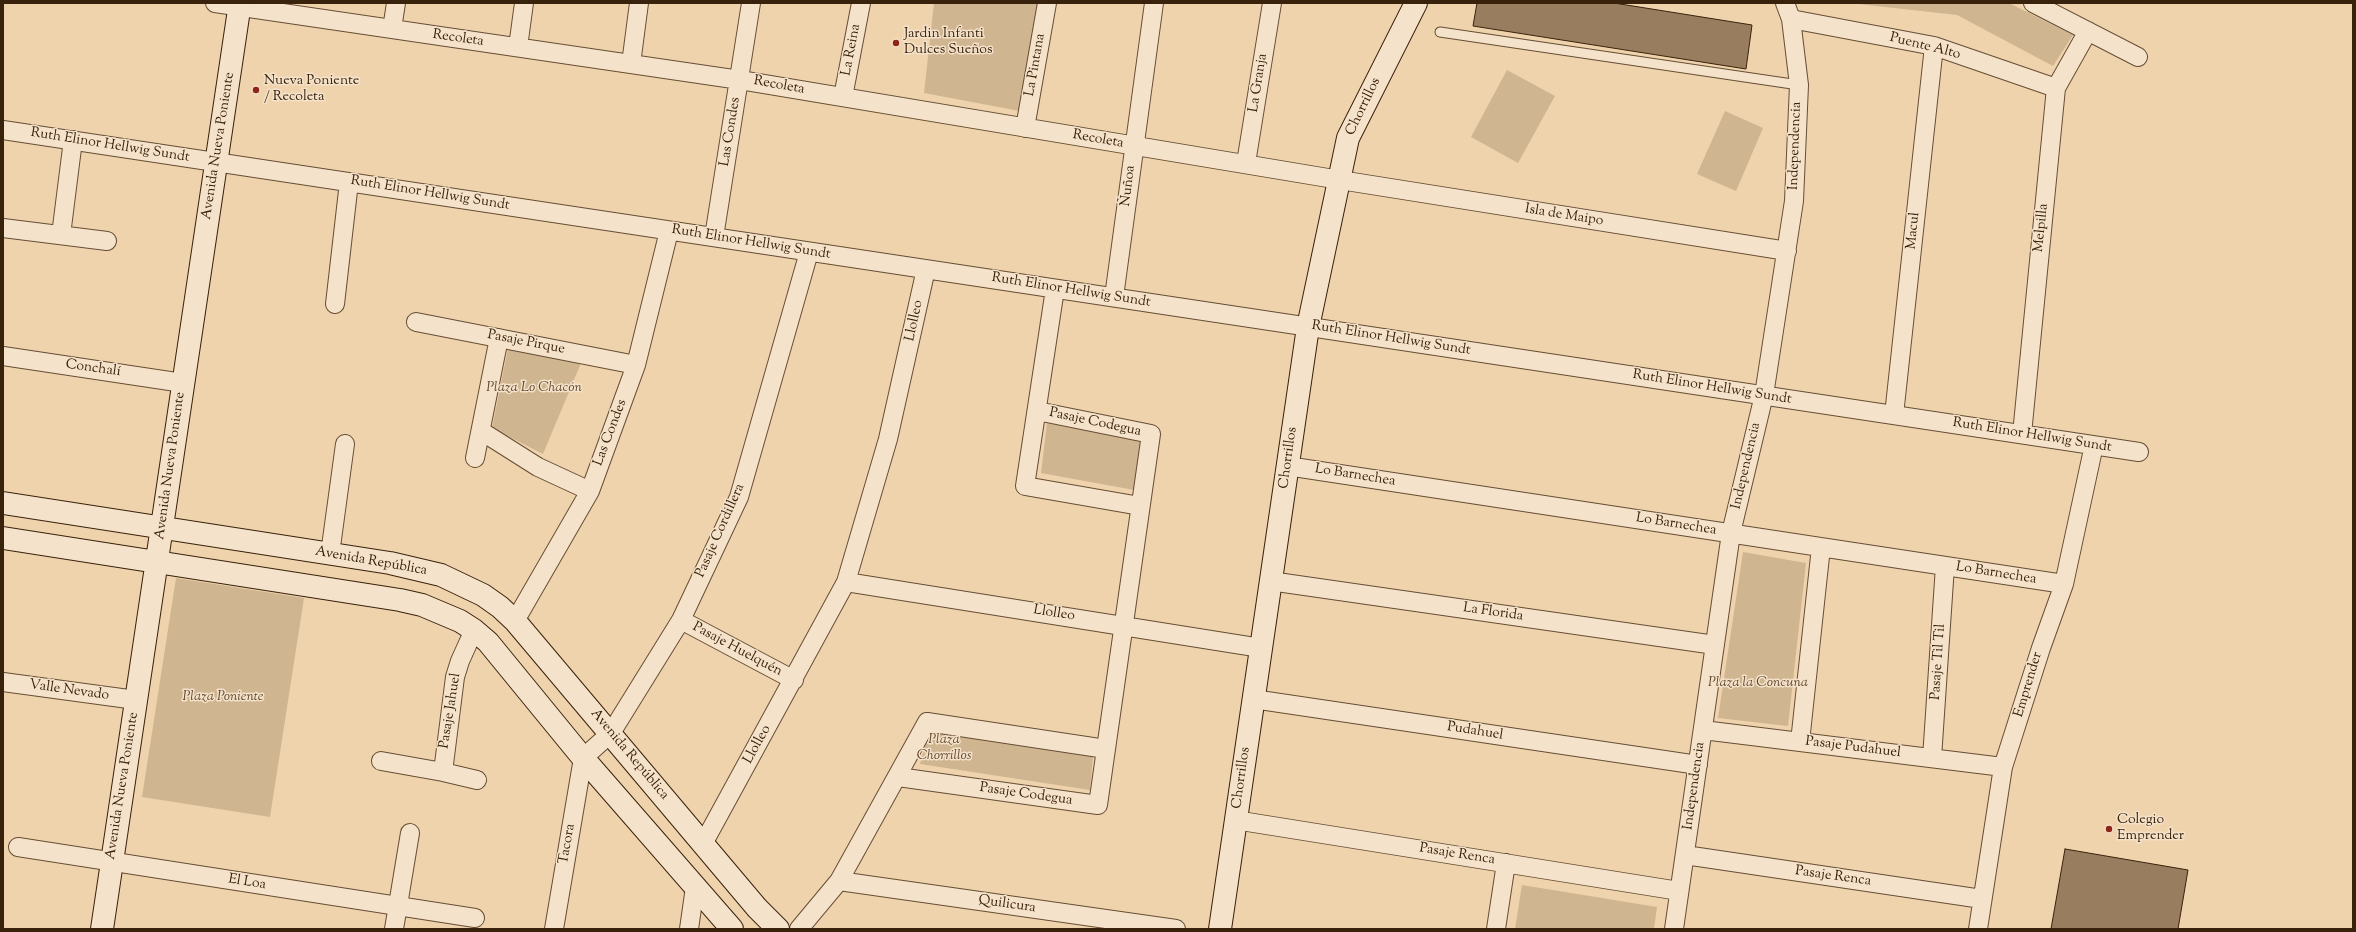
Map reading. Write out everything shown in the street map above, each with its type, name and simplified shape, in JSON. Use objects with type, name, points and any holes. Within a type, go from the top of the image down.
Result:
[{"type":"street","name":"Recoleta","points":[[215,3],[240,5],[518,48],[740,80],[1134,146],[1246,163],[1340,180]]},
{"type":"street","points":[[392,29],[396,3]]},
{"type":"street","points":[[518,48],[524,3]]},
{"type":"street","points":[[631,64],[639,3]]},
{"type":"street","name":"Las Condes","points":[[714,237],[751,3]]},
{"type":"street","name":"La Reina","points":[[843,97],[861,3]]},
{"type":"street","name":"La Pintana","points":[[1025,128],[1047,3]]},
{"type":"street","name":"Ñuñoa","points":[[1114,298],[1154,3]]},
{"type":"street","name":"La Granja","points":[[1246,163],[1272,3]]},
{"type":"street","name":"Chorrillos","points":[[1220,929],[1308,327],[1348,138],[1416,3]]},
{"type":"street","points":[[2033,3],[2138,57]]},
{"type":"street","name":"Avenida Nueva Poniente","points":[[102,929],[240,5]]},
{"type":"street","name":"Puente Alto","points":[[1788,11],[1934,46],[2056,88]]},
{"type":"street","name":"Independencia","points":[[1674,929],[1732,533],[1764,396],[1794,200],[1799,85],[1788,11]]},
{"type":"street","name":"Melpilla","points":[[2022,434],[2056,88],[2088,31]]},
{"type":"street","name":"Macul","points":[[1894,415],[1934,46]]},
{"type":"street","name":"Ruth Elinor Hellwig Sundt","points":[[3,130],[2139,452]]},
{"type":"street","points":[[60,235],[73,140]]},
{"type":"street","name":"Isla de Maipo","points":[[1340,180],[1787,251]]},
{"type":"street","points":[[335,304],[350,182]]},
{"type":"street","points":[[3,228],[107,241]]},
{"type":"street","name":"Las Condes","points":[[515,621],[590,491],[636,366],[669,230]]},
{"type":"street","name":"Pasaje Cordillera","points":[[583,758],[611,733],[680,620],[739,497],[809,252]]},
{"type":"street","name":"Llolleo","points":[[703,844],[794,680],[846,582],[888,439],[926,269]]},
{"type":"street","name":"Pasaje Codegua","points":[[1055,289],[1025,486],[1140,506]]},
{"type":"street","name":"Pasaje Pirque","points":[[416,322],[636,366]]},
{"type":"street","points":[[475,458],[499,338]]},
{"type":"street","name":"Conchalí","points":[[3,356],[183,383]]},
{"type":"street","name":"Pasaje Codegua","points":[[898,777],[1098,805],[1151,434],[1037,411]]},
{"type":"street","points":[[480,431],[538,467],[590,491]]},
{"type":"street","points":[[330,554],[345,444]]},
{"type":"street","name":"Emprender","points":[[1978,929],[2003,767],[2041,648],[2064,584],[2094,445]]},
{"type":"street","name":"Lo Barnechea","points":[[1288,466],[2064,584]]},
{"type":"street","name":"Avenida República","points":[[3,502],[418,568],[441,575],[483,594],[515,621],[611,733],[703,844],[778,929]]},
{"type":"street","points":[[3,538],[400,600],[442,613],[474,630],[500,656],[583,758],[732,929]]},
{"type":"street","points":[[1800,742],[1821,547]]},
{"type":"street","name":"Pasaje Til Til","points":[[1932,758],[1945,566]]},
{"type":"street","name":"La Florida","points":[[1270,581],[1715,645]]},
{"type":"street","name":"Llolleo","points":[[846,582],[1261,648]]},
{"type":"street","name":"Pasaje Huelquén","points":[[680,620],[794,680]]},
{"type":"street","name":"Pasaje Jahuel","points":[[443,772],[455,677],[460,661],[474,630]]},
{"type":"street","name":"Valle Nevado","points":[[3,682],[136,700]]},
{"type":"street","name":"Pudahuel","points":[[1253,699],[1698,765]]},
{"type":"street","points":[[799,929],[839,881],[898,777],[927,722],[1106,749]]},
{"type":"street","name":"Pasaje Pudahuel","points":[[1703,730],[2003,767]]},
{"type":"street","name":"Tacora","points":[[554,929],[583,758]]},
{"type":"street","points":[[381,761],[443,772],[477,780]]},
{"type":"street","name":"Pasaje Renca","points":[[1235,820],[1679,892]]},
{"type":"street","points":[[394,929],[410,833]]},
{"type":"street","name":"El Loa","points":[[18,848],[475,918]]},
{"type":"street","name":"Pasaje Renca","points":[[1684,855],[1982,899]]},
{"type":"street","points":[[1496,929],[1506,863]]},
{"type":"street","name":"Quilicura","points":[[839,881],[1176,929]]},
{"type":"street","points":[[689,929],[695,887]]},
{"type":"lane","points":[[1440,32],[1799,85]]},
{"type":"green space","points":[[934,3],[1038,3],[1025,112],[924,93]]},
{"type":"green space","points":[[1849,3],[2009,3],[2073,35],[2053,66],[1957,15]]},
{"type":"green space","points":[[1507,70],[1555,96],[1518,163],[1471,137]]},
{"type":"green space","points":[[1725,111],[1763,128],[1736,191],[1697,174]]},
{"type":"green space","name":"Plaza Lo Chacón","points":[[508,348],[581,363],[543,454],[492,428]]},
{"type":"green space","points":[[1047,423],[1141,441],[1134,490],[1041,473]]},
{"type":"green space","name":"Plaza la Concuna","points":[[1743,552],[1806,563],[1788,726],[1718,718]]},
{"type":"green space","name":"Plaza Poniente","points":[[176,578],[304,598],[270,817],[142,797]]},
{"type":"green space","name":"Plaza Chorrillos","points":[[930,728],[1093,756],[1090,790],[920,764]]},
{"type":"green space","points":[[1522,885],[1657,907],[1654,929],[1515,929]]},
{"type":"building","points":[[1477,3],[1614,3],[1752,25],[1746,69],[1473,26]]},
{"type":"building","points":[[2065,849],[2188,870],[2178,929],[2051,929]]},
{"type":"place","name":"Jardin Infanti Dulces Sueños","points":[[896,43]]},
{"type":"place","name":"Nueva Poniente / Recoleta","points":[[256,90]]},
{"type":"place","name":"Colegio Emprender","points":[[2109,829]]}]
